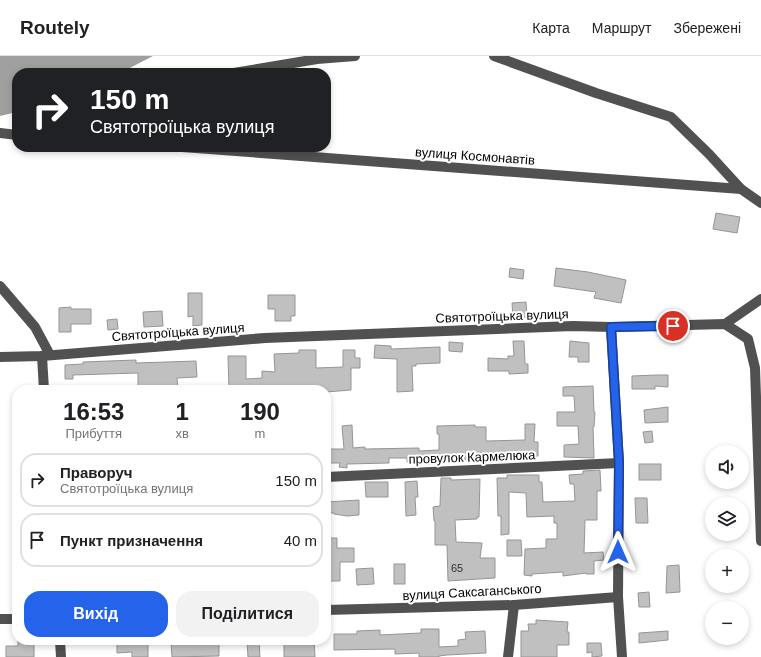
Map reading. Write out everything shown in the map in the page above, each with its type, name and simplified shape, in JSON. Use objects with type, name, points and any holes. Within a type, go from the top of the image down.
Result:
[{"type":"street","points":[[264,68],[317,59],[354,56]]},
{"type":"street","points":[[494,56],[596,93],[671,117],[710,154],[741,189],[761,203]]},
{"type":"street","points":[[0,134],[12,135]]},
{"type":"street","name":"вулиця Космонавтів","points":[[249,152],[741,189]]},
{"type":"street","points":[[0,286],[35,327],[46,355],[44,385]]},
{"type":"street","points":[[761,299],[725,324],[748,339],[755,368],[761,541]]},
{"type":"street","name":"Святотроїцька вулиця","points":[[0,357],[46,355],[265,338],[573,326],[611,327],[725,324]]},
{"type":"street","points":[[611,327],[619,463],[618,597],[622,657]]},
{"type":"street","name":"провулок Кармелюка","points":[[331,477],[619,463]]},
{"type":"street","name":"вулиця Саксаганського","points":[[331,610],[514,605],[618,597]]},
{"type":"street","points":[[508,657],[514,605]]},
{"type":"street","points":[[0,619],[12,619]]},
{"type":"street","points":[[60,645],[61,657]]},
{"type":"shaded area","points":[[0,56],[153,56],[130,68],[12,68],[12,113],[0,116]]},
{"type":"building","points":[[716,213],[740,217],[737,233],[713,229]]},
{"type":"building","points":[[510,268],[524,270],[523,279],[509,277]]},
{"type":"building","points":[[556,268],[588,272],[626,280],[621,303],[594,298],[596,292],[554,286]]},
{"type":"building","points":[[188,293],[202,293],[202,325],[193,326],[193,316],[188,317]]},
{"type":"building","points":[[268,295],[295,295],[295,316],[291,316],[291,321],[275,321],[275,309],[268,309]]},
{"type":"building","points":[[526,302],[527,317],[513,318],[512,303]]},
{"type":"building","points":[[71,307],[71,309],[91,309],[91,324],[71,324],[71,332],[59,332],[59,308]]},
{"type":"building","points":[[162,311],[163,326],[144,327],[143,312]]},
{"type":"building","points":[[117,319],[118,329],[108,330],[107,320]]},
{"type":"building","points":[[513,341],[524,341],[525,364],[528,364],[528,373],[509,374],[509,371],[488,371],[488,358],[508,359],[508,356],[514,356]]},
{"type":"building","points":[[570,341],[589,343],[589,362],[578,362],[578,357],[569,357]]},
{"type":"building","points":[[449,342],[463,343],[462,352],[449,351]]},
{"type":"building","points":[[375,345],[391,346],[391,349],[440,347],[440,363],[416,364],[416,366],[412,366],[413,391],[397,392],[397,359],[374,358]]},
{"type":"building","points":[[299,350],[316,350],[316,368],[343,367],[343,350],[355,350],[355,358],[360,358],[360,368],[351,368],[351,390],[331,392],[331,385],[229,385],[228,356],[246,356],[246,379],[262,378],[262,371],[275,372],[274,354],[299,353]]},
{"type":"building","points":[[136,360],[136,363],[196,361],[197,377],[177,378],[178,385],[138,385],[138,373],[73,375],[73,379],[65,379],[65,365],[83,364],[83,362]]},
{"type":"building","points":[[668,375],[668,387],[655,386],[655,389],[632,389],[632,376]]},
{"type":"building","points":[[593,386],[595,412],[593,427],[594,458],[564,457],[564,445],[579,444],[578,426],[557,426],[557,412],[575,412],[574,396],[563,396],[563,387]]},
{"type":"building","points":[[668,407],[668,422],[645,423],[644,410]]},
{"type":"building","points":[[525,424],[535,424],[534,442],[538,442],[538,456],[497,458],[497,453],[479,453],[479,459],[433,460],[433,464],[425,464],[425,462],[407,462],[407,458],[389,458],[389,463],[347,464],[347,468],[339,467],[340,463],[331,463],[331,449],[344,449],[342,426],[352,425],[353,448],[365,447],[365,449],[419,448],[419,451],[439,450],[439,434],[437,434],[437,426],[475,425],[475,427],[486,427],[486,441],[525,440]]},
{"type":"building","points":[[652,431],[653,442],[645,443],[643,432]]},
{"type":"building","points":[[639,464],[661,464],[661,480],[639,480]]},
{"type":"building","points":[[600,470],[601,491],[597,491],[597,520],[585,520],[584,553],[603,552],[604,560],[594,561],[594,574],[586,573],[563,576],[563,572],[532,574],[532,576],[524,575],[525,549],[546,548],[546,539],[557,539],[557,523],[554,523],[554,516],[527,517],[526,493],[509,492],[509,534],[501,535],[501,516],[498,516],[497,478],[507,478],[507,475],[539,475],[539,482],[542,482],[543,502],[575,501],[574,484],[570,484],[569,475],[583,474],[583,471]]},
{"type":"building","points":[[441,478],[451,478],[451,480],[480,479],[479,517],[477,517],[477,519],[455,520],[456,542],[482,543],[480,558],[495,558],[495,578],[448,581],[447,545],[435,545],[435,521],[433,507],[440,506]]},
{"type":"building","points":[[417,481],[418,497],[415,497],[416,515],[406,516],[405,482]]},
{"type":"building","points":[[365,482],[388,482],[388,497],[366,497]]},
{"type":"building","points":[[635,498],[647,498],[648,523],[636,523]]},
{"type":"building","points":[[359,500],[359,515],[347,516],[331,513],[331,502]]},
{"type":"building","points":[[331,538],[337,538],[337,548],[354,548],[354,562],[340,562],[340,581],[331,581]]},
{"type":"building","points":[[507,540],[521,540],[522,556],[507,556]]},
{"type":"building","points":[[394,564],[405,564],[405,584],[394,584]]},
{"type":"building","points":[[679,565],[680,592],[666,593],[667,566]]},
{"type":"building","points":[[373,568],[374,584],[357,585],[356,569]]},
{"type":"building","points":[[649,592],[650,607],[639,607],[638,593]]},
{"type":"building","points":[[536,620],[568,622],[567,632],[569,632],[569,645],[557,645],[557,657],[521,657],[521,631],[529,631],[528,624],[536,624]]},
{"type":"building","points":[[421,629],[439,629],[439,647],[458,646],[458,640],[466,639],[465,632],[485,631],[486,653],[419,657],[419,653],[395,654],[395,649],[334,650],[334,634],[357,634],[357,631],[380,630],[380,635],[421,633]]},
{"type":"building","points":[[668,631],[668,640],[639,643],[639,633]]},
{"type":"building","points":[[587,643],[601,643],[602,656],[592,657],[592,652],[587,653]]},
{"type":"building","points":[[34,645],[34,657],[6,657],[6,646]]},
{"type":"building","points":[[117,645],[148,645],[148,657],[132,657],[132,652],[117,653]]},
{"type":"building","points":[[171,645],[219,645],[219,656],[172,657]]},
{"type":"building","points":[[247,645],[259,645],[260,657],[248,657]]},
{"type":"building","points":[[284,645],[314,645],[315,657],[284,657]]},
{"type":"route","points":[[618,552],[619,463],[611,327],[673,326]]}]
